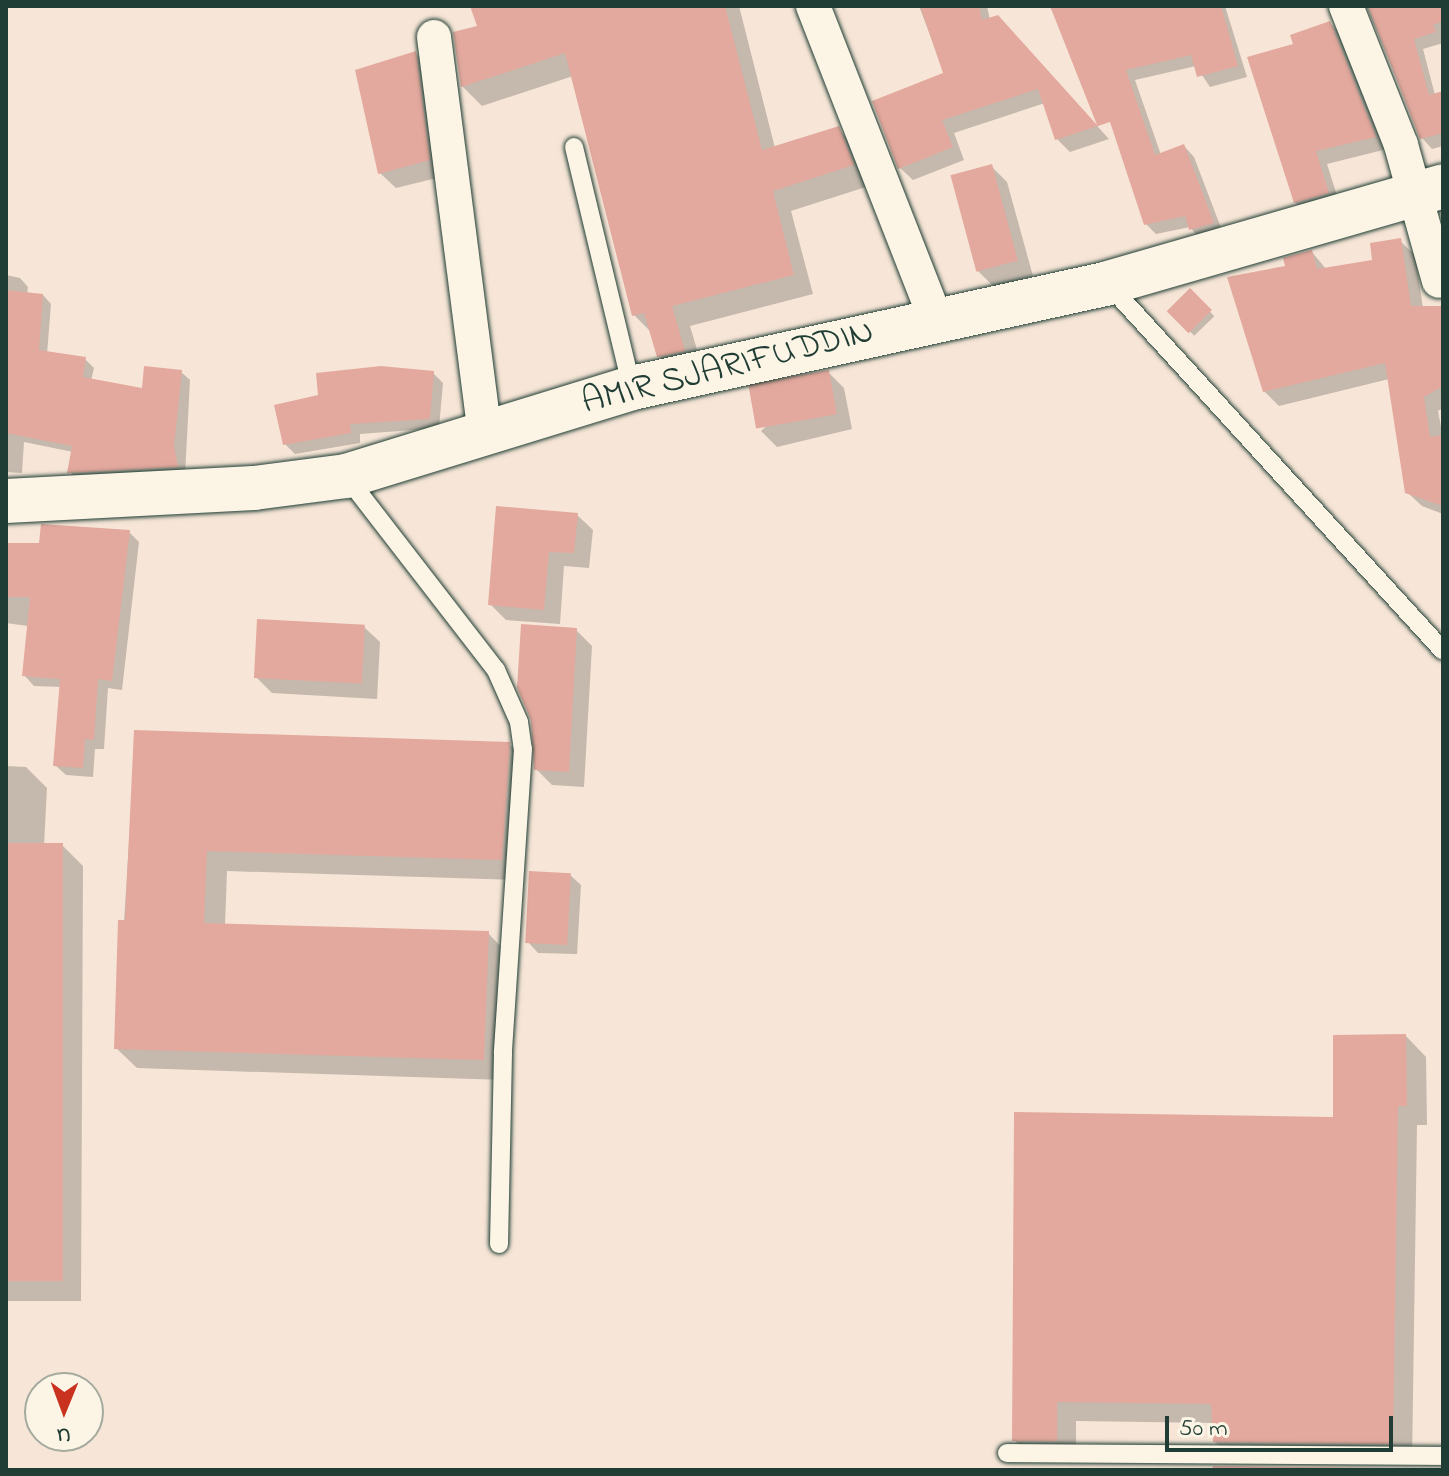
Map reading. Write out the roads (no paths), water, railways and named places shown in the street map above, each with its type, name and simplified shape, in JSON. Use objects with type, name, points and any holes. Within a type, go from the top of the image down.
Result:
[{"type":"main road","name":"AMIR SJARIFUDDIN","points":[[6,501],[254,488],[346,476],[632,388],[935,318],[1108,283],[1428,190]]},
{"type":"street","points":[[813,6],[935,318]]},
{"type":"street","points":[[1346,6],[1401,145],[1428,190],[1439,281]]},
{"type":"street","points":[[434,37],[485,433]]},
{"type":"lane","points":[[574,147],[632,388]]},
{"type":"lane","points":[[1108,283],[1443,651]]},
{"type":"lane","points":[[346,476],[496,670],[519,722],[523,749],[503,1053],[499,1244]]},
{"type":"lane","points":[[1007,1453],[1443,1456]]}]
